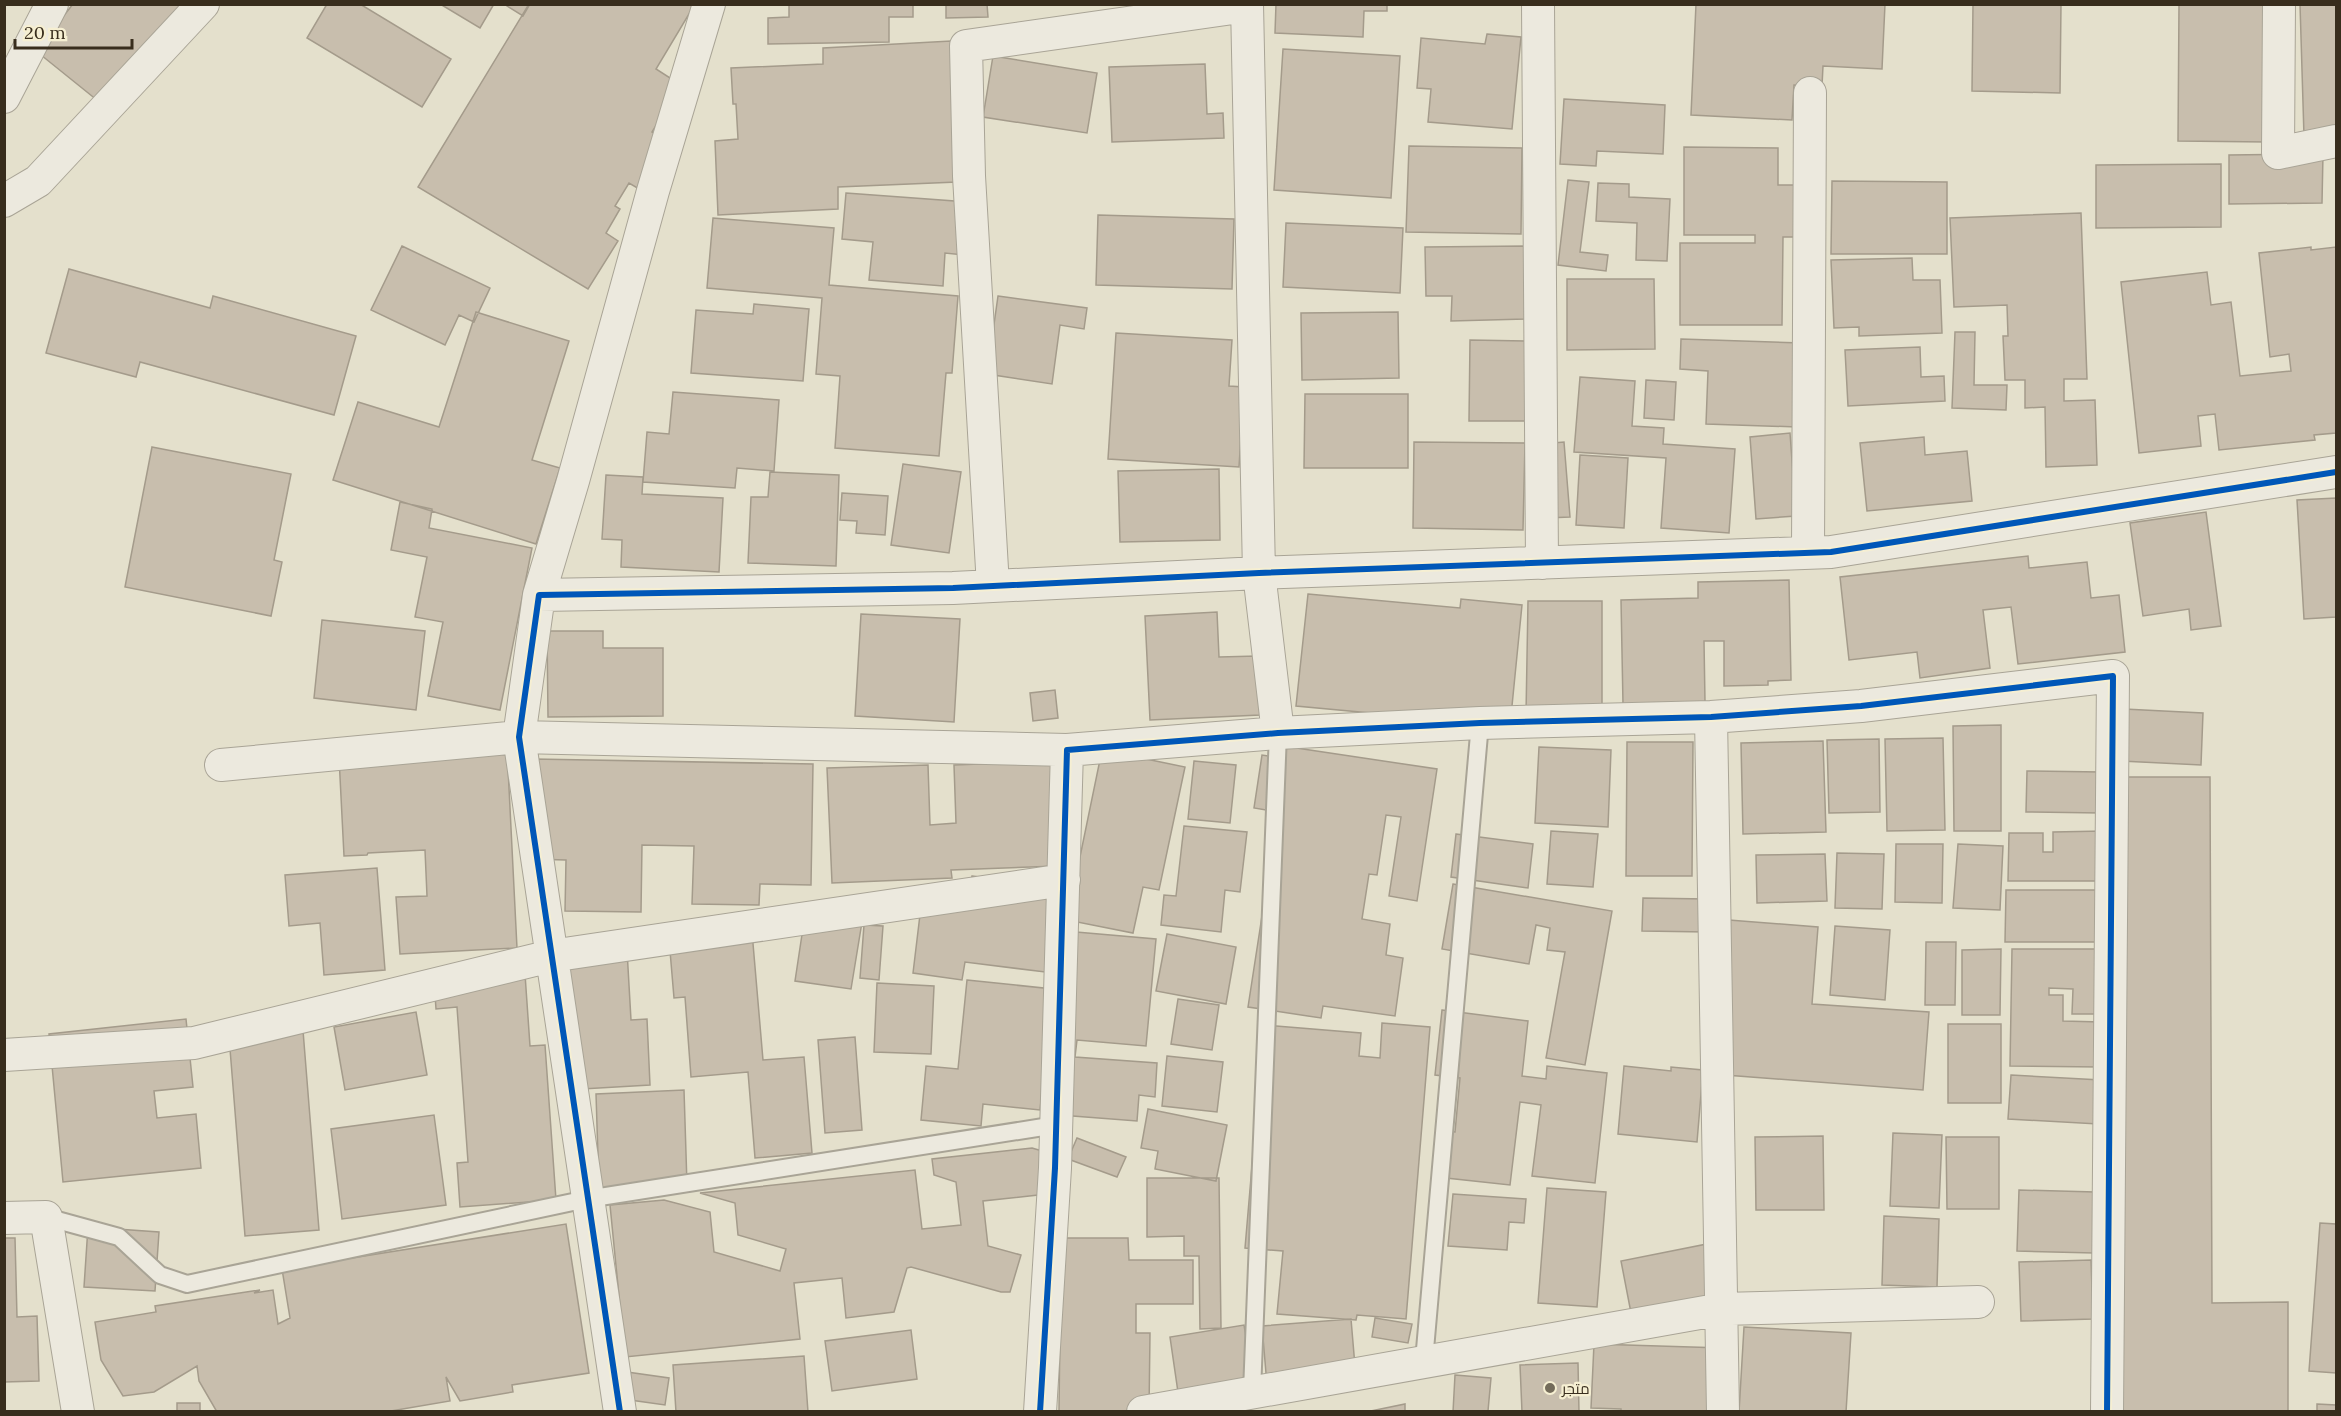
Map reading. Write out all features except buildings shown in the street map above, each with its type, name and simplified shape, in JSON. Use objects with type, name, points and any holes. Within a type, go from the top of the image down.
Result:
[{"type":"street","points":[[4,97],[52,4]]},
{"type":"street","points":[[4,201],[38,181],[203,4]]},
{"type":"street","points":[[620,1412],[519,737],[539,596],[653,191],[710,4]]},
{"type":"street","points":[[1538,4],[1542,563]]},
{"type":"street","points":[[2279,4],[2278,153],[2337,141]]},
{"type":"street","points":[[993,586],[969,177],[966,46],[1247,5],[1259,573],[1278,733]]},
{"type":"street","points":[[1808,552],[1810,93]]},
{"type":"street","points":[[539,596],[993,586],[1259,573],[1832,552],[2337,472]]},
{"type":"street","points":[[221,765],[519,737],[1067,750],[1278,733],[1480,723],[1711,717],[1861,706],[2113,675],[2107,1412]]},
{"type":"street","points":[[1711,717],[1723,1412]]},
{"type":"street","points":[[1040,1412],[1056,1125],[1067,750]]},
{"type":"street","points":[[4,1055],[194,1043],[551,956],[1064,879]]},
{"type":"street","points":[[4,1218],[46,1217],[78,1412]]},
{"type":"street","points":[[1143,1412],[1722,1309],[1978,1302]]},
{"type":"lane","points":[[1424,1362],[1480,723]]},
{"type":"lane","points":[[1252,1392],[1278,733]]},
{"type":"lane","points":[[46,1217],[119,1238],[160,1275],[187,1284],[587,1199],[1056,1125]]},
{"type":"cycle path","points":[[620,1412],[519,737],[539,595],[953,588],[1259,573],[1831,552],[2336,472]]},
{"type":"cycle path","points":[[1040,1412],[1055,1168],[1067,750],[1278,733],[1480,723],[1711,717],[1861,706],[2113,676],[2107,1412]]},
{"type":"place","name":"متجر","points":[[1550,1388]]}]
